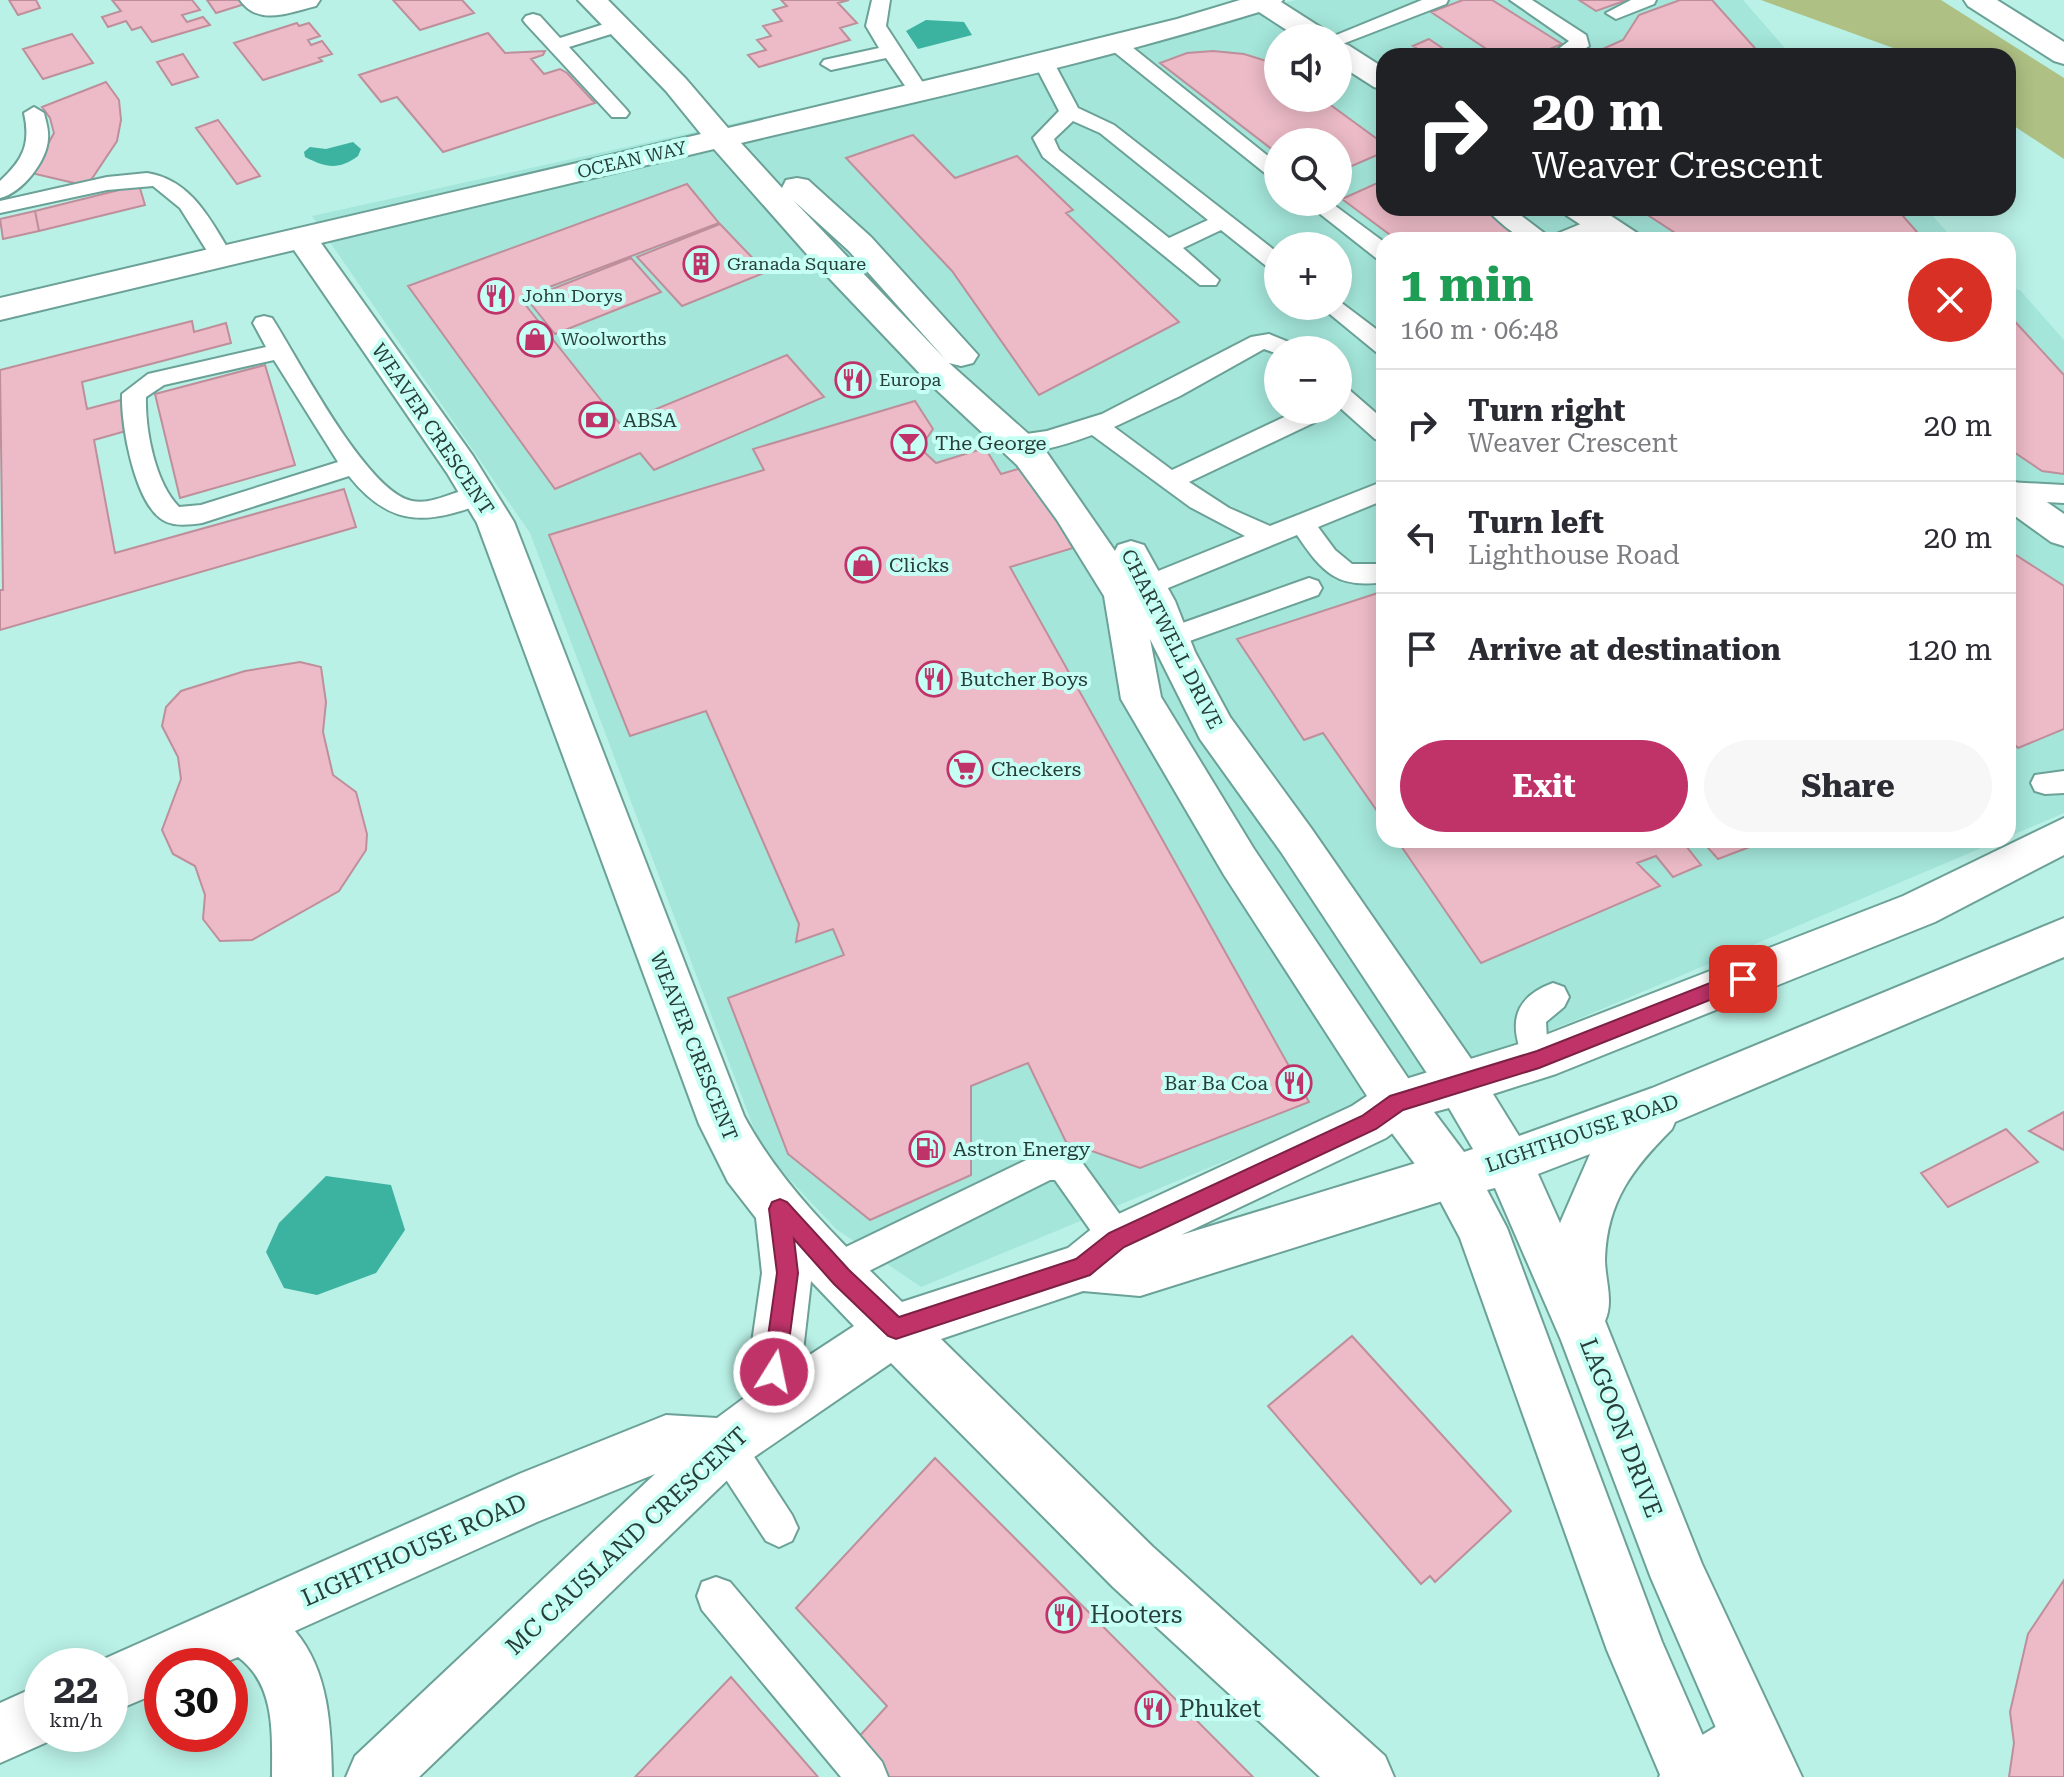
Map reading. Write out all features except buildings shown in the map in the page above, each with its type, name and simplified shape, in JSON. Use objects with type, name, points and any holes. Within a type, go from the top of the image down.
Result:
[{"type":"main road","points":[[254,0],[267,9],[306,0]]},
{"type":"main road","name":"CHARTWELL DRIVE","points":[[592,0],[696,106],[732,137],[823,253],[939,373],[1028,443],[1030,456],[1070,511],[1136,590],[1170,638],[1215,728],[1296,840],[1461,1084]]},
{"type":"main road","points":[[1978,0],[2064,55]]},
{"type":"main road","points":[[1263,1],[1297,24]]},
{"type":"main road","name":"OCEAN WAY","points":[[0,309],[919,92],[1229,14],[1263,1]]},
{"type":"main road","points":[[1352,60],[1376,76]]},
{"type":"main road","name":"WEAVER CRESCENT","points":[[301,237],[480,495],[495,522],[576,729],[723,1124],[745,1166],[835,1270],[1133,1567],[1364,1777]]},
{"type":"main road","points":[[2016,495],[2059,514]]},
{"type":"main road","name":"CHARTWELL DRIVE","points":[[1136,590],[1141,699],[1239,862],[1397,1102]]},
{"type":"main road","name":"LIGHTHOUSE ROAD","points":[[1113,1260],[1369,1122],[1397,1102],[1539,1059],[1919,909],[2064,835]]},
{"type":"main road","name":"LIGHTHOUSE ROAD","points":[[896,1329],[1113,1260],[1508,1163],[1666,1104],[2064,937]]},
{"type":"main road","name":"LAGOON DRIVE","points":[[1461,1084],[1508,1163],[1585,1335],[1679,1578],[1761,1758]]},
{"type":"main road","points":[[1397,1102],[1452,1175],[1482,1228],[1636,1650],[1690,1777],[1761,1758]]},
{"type":"main road","points":[[1585,1335],[1580,1260],[1585,1223],[1601,1183],[1620,1148],[1666,1104]]},
{"type":"main road","points":[[769,1413],[787,1273],[780,1209]]},
{"type":"main road","name":"MC CAUSLAND CRESCENT","points":[[376,1777],[725,1445],[896,1329]]},
{"type":"main road","name":"LIGHTHOUSE ROAD","points":[[128,1676],[519,1502],[666,1442],[725,1445]]},
{"type":"main road","points":[[243,1626],[264,1638],[276,1650],[289,1673],[297,1694],[302,1777]]},
{"type":"main road","points":[[0,1733],[24,1722]]},
{"type":"lane","points":[[881,0],[876,26],[919,92]]},
{"type":"lane","points":[[1352,34],[1439,0]]},
{"type":"lane","points":[[1519,0],[1579,39],[1579,46],[1575,48]]},
{"type":"lane","points":[[1616,13],[1647,0]]},
{"type":"lane","points":[[533,20],[619,113]]},
{"type":"lane","points":[[556,45],[617,26]]},
{"type":"lane","points":[[1115,43],[1264,163]]},
{"type":"lane","points":[[831,64],[891,51]]},
{"type":"lane","points":[[1043,61],[1070,112],[1107,129],[1264,253]]},
{"type":"lane","points":[[1070,112],[1043,138],[1050,153],[1208,280]]},
{"type":"lane","points":[[0,192],[15,179],[40,144],[34,113]]},
{"type":"lane","points":[[0,207],[113,182],[155,179],[189,207],[222,257]]},
{"type":"lane","points":[[1335,216],[1376,247]]},
{"type":"lane","points":[[1508,216],[1530,232]]},
{"type":"lane","points":[[1168,247],[1223,221]]},
{"type":"lane","points":[[1582,232],[1601,224]]},
{"type":"lane","points":[[1349,320],[1376,341]]},
{"type":"lane","points":[[264,323],[354,466],[378,494],[399,507],[423,511],[450,507],[480,495]]},
{"type":"lane","points":[[1028,443],[1097,427],[1264,342]]},
{"type":"lane","points":[[281,351],[156,379],[134,394],[150,483],[156,498],[168,512],[178,515],[202,514],[354,466]]},
{"type":"lane","points":[[1352,407],[1376,426]]},
{"type":"lane","points":[[1170,481],[1290,424]]},
{"type":"lane","points":[[1097,427],[1223,518],[1266,535]]},
{"type":"lane","points":[[1136,590],[1376,493]]},
{"type":"lane","points":[[1301,522],[1333,566],[1344,574],[1376,574]]},
{"type":"lane","points":[[1170,638],[1309,588]]},
{"type":"lane","points":[[1539,1059],[1528,1033],[1529,1025],[1532,1015],[1553,997]]},
{"type":"lane","points":[[835,1270],[1047,1165],[1064,1165],[1113,1260]]},
{"type":"lane","points":[[725,1445],[779,1528]]},
{"type":"lane","points":[[716,1596],[867,1777]]},
{"type":"shaded area","points":[[1296,0],[1743,0],[1785,48],[1376,48],[1376,216],[1933,216],[1947,232],[1376,232],[1376,848],[1981,848],[1576,1020],[921,1287],[836,1229],[762,1150],[530,533],[312,216]]},
{"type":"shaded area","points":[[1761,0],[1941,0],[2064,78],[2064,159],[2016,127],[2016,48],[1893,48]]},
{"type":"shaded area","points":[[926,20],[964,22],[972,35],[918,49],[906,31]]},
{"type":"shaded area","points":[[353,142],[361,149],[358,156],[338,166],[325,165],[305,157],[304,152],[310,147],[326,149]]},
{"type":"shaded area","points":[[2016,289],[2020,290],[2064,340],[2064,813],[2016,834]]},
{"type":"shaded area","points":[[326,1176],[391,1185],[405,1230],[376,1273],[317,1295],[284,1288],[266,1252],[279,1223]]},
{"type":"place","name":"Granada Square","points":[[701,264]]},
{"type":"place","name":"John Dorys","points":[[496,296]]},
{"type":"place","name":"Woolworths","points":[[535,339]]},
{"type":"place","name":"Europa","points":[[853,380]]},
{"type":"place","name":"ABSA","points":[[597,420]]},
{"type":"place","name":"The George","points":[[909,443]]},
{"type":"place","name":"Clicks","points":[[863,565]]},
{"type":"place","name":"Butcher Boys","points":[[934,679]]},
{"type":"place","name":"Checkers","points":[[965,769]]},
{"type":"place","name":"Bar Ba Coa","points":[[1294,1083]]},
{"type":"place","name":"Astron Energy","points":[[927,1149]]},
{"type":"place","name":"Hooters","points":[[1064,1615]]},
{"type":"place","name":"Phuket","points":[[1153,1709]]},
{"type":"route","points":[[774,1372],[787,1273],[780,1209],[841,1277],[896,1329],[1083,1267],[1117,1240],[1299,1157],[1369,1122],[1397,1102],[1539,1059],[1743,979]]}]
